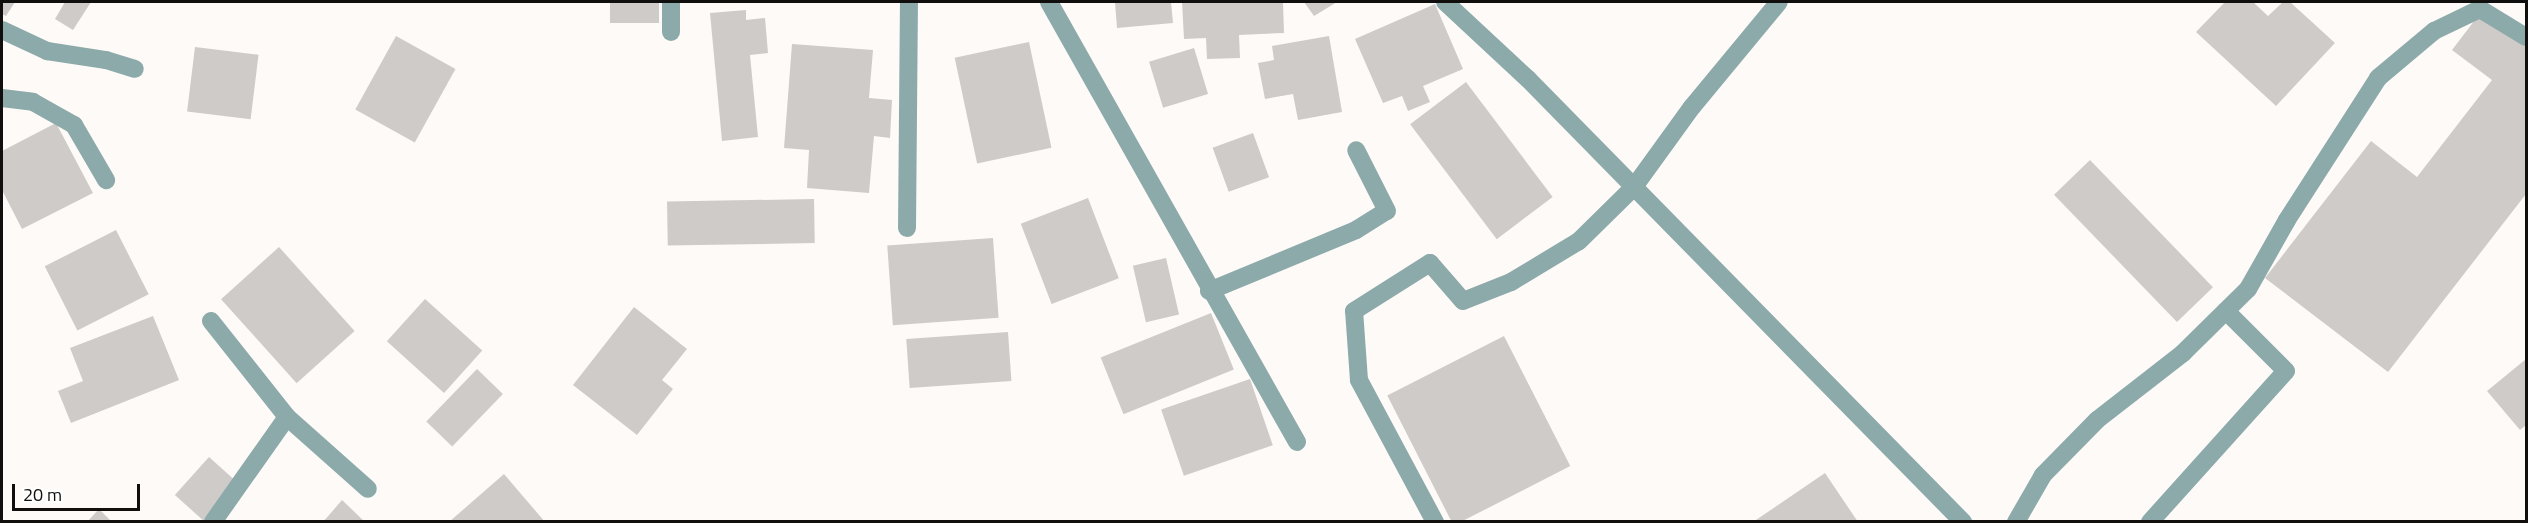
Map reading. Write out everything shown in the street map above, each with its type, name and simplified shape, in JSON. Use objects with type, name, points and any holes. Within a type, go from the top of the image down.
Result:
[{"type":"street","points":[[671,2],[671,32]]},
{"type":"street","points":[[907,228],[909,2]]},
{"type":"street","points":[[1049,2],[1209,291],[1297,442]]},
{"type":"street","points":[[1445,2],[1634,187],[1963,522]]},
{"type":"street","points":[[1435,522],[1359,380],[1354,311],[1430,263],[1463,301],[1512,282],[1579,241],[1634,187],[1692,107],[1779,2]]},
{"type":"street","points":[[2016,522],[2043,476],[2097,420],[2183,353],[2248,289],[2287,220],[2378,78],[2434,31],[2480,9],[2526,37]]},
{"type":"street","points":[[2,30],[47,51],[106,60],[135,69]]},
{"type":"street","points":[[2,98],[33,102],[74,125],[106,180]]},
{"type":"street","points":[[1209,291],[1356,230],[1387,211],[1356,150]]},
{"type":"street","points":[[2150,522],[2286,371],[2226,311]]},
{"type":"street","points":[[211,321],[287,417],[369,489]]},
{"type":"street","points":[[213,522],[287,417]]},
{"type":"building","points":[[2,2],[15,2],[6,16],[2,14]]},
{"type":"building","points":[[65,2],[91,2],[73,30],[55,19]]},
{"type":"building","points":[[610,2],[659,2],[659,23],[610,23]]},
{"type":"building","points":[[1115,2],[1171,2],[1173,23],[1117,28]]},
{"type":"building","points":[[1182,2],[1283,2],[1284,33],[1239,35],[1240,58],[1207,59],[1206,38],[1184,39]]},
{"type":"building","points":[[1304,2],[1337,2],[1314,16]]},
{"type":"building","points":[[2225,2],[2253,2],[2268,16],[2283,2],[2290,2],[2335,43],[2276,106],[2196,32]]},
{"type":"building","points":[[1435,4],[1463,69],[1423,86],[1430,102],[1408,111],[1402,96],[1383,103],[1355,39]]},
{"type":"building","points":[[746,10],[746,20],[765,18],[768,53],[750,55],[758,137],[722,141],[710,13]]},
{"type":"building","points":[[2481,12],[2526,47],[2526,194],[2388,372],[2265,278],[2371,141],[2417,177],[2492,80],[2452,50]]},
{"type":"building","points":[[396,36],[455,69],[415,142],[355,109]]},
{"type":"building","points":[[1329,36],[1342,112],[1298,120],[1293,94],[1265,99],[1258,63],[1274,60],[1272,46]]},
{"type":"building","points":[[1029,42],[1051,148],[977,163],[955,58]]},
{"type":"building","points":[[792,44],[873,50],[869,98],[892,100],[890,138],[874,136],[869,193],[807,188],[809,150],[784,148]]},
{"type":"building","points":[[195,47],[259,55],[251,119],[187,112]]},
{"type":"building","points":[[1194,48],[1208,94],[1163,108],[1149,62]]},
{"type":"building","points":[[1466,82],[1553,197],[1497,239],[1410,124]]},
{"type":"building","points":[[56,123],[93,193],[22,229],[2,190],[2,151]]},
{"type":"building","points":[[1253,133],[1269,177],[1229,192],[1213,148]]},
{"type":"building","points":[[2090,160],[2213,287],[2177,322],[2054,195]]},
{"type":"building","points":[[1088,198],[1119,278],[1052,304],[1021,224]]},
{"type":"building","points":[[814,199],[815,243],[668,246],[667,202]]},
{"type":"building","points":[[116,230],[149,294],[77,330],[45,266]]},
{"type":"building","points":[[993,238],[999,318],[893,325],[887,245]]},
{"type":"building","points":[[279,247],[355,331],[297,383],[221,299]]},
{"type":"building","points":[[1166,258],[1179,315],[1146,322],[1133,266]]},
{"type":"building","points":[[425,299],[482,351],[444,393],[387,341]]},
{"type":"building","points":[[634,307],[687,349],[662,380],[673,389],[637,435],[573,385]]},
{"type":"building","points":[[1211,313],[1234,370],[1124,414],[1101,358]]},
{"type":"building","points":[[153,316],[179,380],[71,423],[58,391],[83,381],[70,348]]},
{"type":"building","points":[[1008,332],[1011,381],[910,388],[906,339]]},
{"type":"building","points":[[1504,336],[1570,466],[1461,522],[1452,522],[1387,395]]},
{"type":"building","points":[[2526,359],[2526,425],[2520,430],[2487,391]]},
{"type":"building","points":[[477,369],[503,394],[452,447],[426,422]]},
{"type":"building","points":[[1250,379],[1273,445],[1184,476],[1161,410]]},
{"type":"building","points":[[209,457],[238,483],[204,521],[175,495]]},
{"type":"building","points":[[1825,473],[1858,522],[1757,522],[1756,520]]},
{"type":"building","points":[[504,474],[545,522],[449,522]]},
{"type":"building","points":[[342,500],[365,522],[323,522]]},
{"type":"building","points":[[99,509],[112,522],[87,522]]}]
